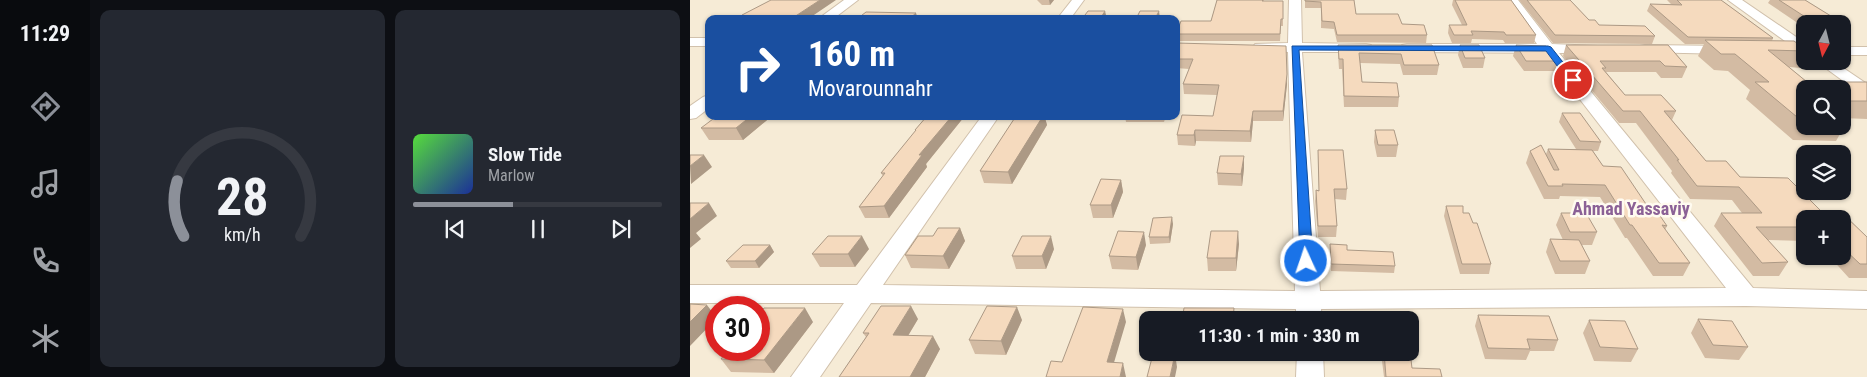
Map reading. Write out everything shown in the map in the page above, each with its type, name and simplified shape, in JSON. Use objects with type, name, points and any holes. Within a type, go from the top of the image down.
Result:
[{"type":"street","points":[[830,15],[852,0]]},
{"type":"street","points":[[1066,15],[1078,0]]},
{"type":"street","points":[[1295,0],[1295,48],[1309,310]]},
{"type":"street","points":[[1512,0],[1746,298]]},
{"type":"street","points":[[1734,0],[1796,44]]},
{"type":"street","points":[[690,42],[705,42]]},
{"type":"street","points":[[1245,47],[1607,49]]},
{"type":"street","points":[[1627,49],[1746,50]]},
{"type":"street","points":[[1785,51],[1796,50]]},
{"type":"street","points":[[1851,51],[1867,51]]},
{"type":"street","points":[[1836,70],[1867,91]]},
{"type":"street","points":[[690,114],[705,103]]},
{"type":"street","points":[[805,377],[989,120]]},
{"type":"street","points":[[690,294],[863,294],[1309,310],[1746,298],[1864,303]]},
{"type":"street","points":[[1310,361],[1310,377]]},
{"type":"shaded area","points":[[690,0],[1867,0],[1867,377],[690,377]]},
{"type":"building","points":[[771,0],[820,0],[797,15],[742,15]]},
{"type":"building","points":[[1217,0],[1283,1],[1283,19],[1281,19],[1280,34],[1180,34],[1181,21],[1211,21]]},
{"type":"building","points":[[1305,0],[1354,0],[1356,14],[1398,14],[1402,24],[1424,25],[1427,35],[1337,35],[1334,22],[1322,21],[1321,2]]},
{"type":"building","points":[[1455,0],[1511,0],[1536,35],[1506,35],[1504,32],[1471,31],[1473,35],[1454,35],[1449,25],[1467,25]]},
{"type":"building","points":[[1527,0],[1570,0],[1589,20],[1595,20],[1599,25],[1645,26],[1655,36],[1555,35]]},
{"type":"building","points":[[1677,0],[1721,0],[1773,38],[1688,37],[1650,4],[1682,5]]},
{"type":"building","points":[[1779,0],[1805,0],[1829,15],[1802,15]]},
{"type":"building","points":[[1088,11],[1105,11],[1102,15],[1085,15]]},
{"type":"building","points":[[1140,11],[1159,11],[1157,15],[1138,15]]},
{"type":"building","points":[[866,12],[916,13],[914,15],[862,15]]},
{"type":"building","points":[[1705,40],[1796,42],[1796,51],[1768,50],[1805,80],[1796,80],[1796,116],[1755,82],[1769,82],[1735,54],[1721,54]]},
{"type":"building","points":[[1180,43],[1286,46],[1287,74],[1283,111],[1253,111],[1250,131],[1195,130],[1194,135],[1177,135],[1182,115],[1213,116],[1219,85],[1183,84],[1193,59],[1180,59]]},
{"type":"building","points":[[1338,45],[1432,45],[1439,65],[1404,65],[1401,54],[1359,53],[1362,82],[1397,83],[1399,97],[1344,96],[1343,59],[1339,59]]},
{"type":"building","points":[[1460,45],[1479,45],[1485,58],[1465,58]]},
{"type":"building","points":[[1516,45],[1546,46],[1558,61],[1526,61]]},
{"type":"building","points":[[1566,45],[1668,45],[1687,67],[1665,66],[1660,61],[1600,61],[1606,68],[1602,68],[1625,95],[1661,95],[1676,111],[1664,111],[1706,161],[1726,161],[1740,177],[1788,178],[1796,186],[1796,200],[1810,200],[1820,210],[1796,210],[1796,227],[1756,227],[1788,262],[1762,263],[1721,213],[1762,213],[1739,187],[1697,186],[1640,111],[1623,111]]},
{"type":"building","points":[[1851,82],[1867,82],[1867,101],[1851,101]]},
{"type":"building","points":[[1562,113],[1580,113],[1601,142],[1580,141]]},
{"type":"building","points":[[712,120],[746,120],[736,128],[701,128]]},
{"type":"building","points":[[924,120],[949,120],[919,155],[922,155],[884,206],[859,207],[885,173],[881,173]]},
{"type":"building","points":[[1013,120],[1040,120],[1008,172],[980,171]]},
{"type":"building","points":[[1375,130],[1394,130],[1398,145],[1378,145]]},
{"type":"building","points":[[1541,145],[1554,170],[1559,170],[1548,149],[1592,150],[1603,166],[1621,167],[1650,210],[1656,210],[1667,226],[1662,225],[1690,263],[1659,263],[1632,225],[1630,225],[1605,185],[1562,184],[1563,186],[1548,186],[1530,151]]},
{"type":"building","points":[[1318,150],[1343,150],[1347,189],[1334,189],[1337,226],[1318,226],[1316,190],[1319,191]]},
{"type":"building","points":[[690,155],[704,155],[690,166]]},
{"type":"building","points":[[1220,156],[1244,156],[1241,174],[1217,173]]},
{"type":"building","points":[[1101,179],[1121,180],[1111,205],[1090,205]]},
{"type":"building","points":[[690,203],[709,203],[690,219]]},
{"type":"building","points":[[1446,206],[1463,206],[1463,213],[1469,213],[1473,223],[1477,223],[1491,264],[1462,264]]},
{"type":"building","points":[[1561,213],[1586,213],[1597,232],[1570,232]]},
{"type":"building","points":[[1172,217],[1169,237],[1149,237],[1153,218]]},
{"type":"building","points":[[1851,222],[1867,237],[1867,264],[1860,264],[1851,256]]},
{"type":"building","points":[[938,228],[960,228],[943,256],[905,255],[918,236],[933,236]]},
{"type":"building","points":[[1118,231],[1144,232],[1136,257],[1109,256]]},
{"type":"building","points":[[1211,231],[1238,231],[1236,258],[1207,258]]},
{"type":"building","points":[[828,236],[862,236],[848,254],[812,254]]},
{"type":"building","points":[[1022,236],[1051,236],[1042,256],[1012,256]]},
{"type":"building","points":[[1550,239],[1579,240],[1590,261],[1560,261]]},
{"type":"building","points":[[1330,244],[1347,245],[1347,250],[1393,252],[1395,266],[1331,264]]},
{"type":"building","points":[[743,245],[770,245],[755,261],[726,261]]},
{"type":"building","points":[[690,304],[705,305],[705,307],[690,322]]},
{"type":"building","points":[[881,306],[911,306],[893,335],[933,336],[910,377],[839,377],[869,333],[863,333]]},
{"type":"building","points":[[987,306],[1017,307],[1001,341],[969,340]]},
{"type":"building","points":[[1083,307],[1123,309],[1107,362],[1123,363],[1120,377],[1046,377],[1051,361],[1062,362]]},
{"type":"building","points":[[770,308],[805,308],[770,352]]},
{"type":"building","points":[[1184,308],[1234,308],[1234,311],[1184,311]]},
{"type":"building","points":[[1478,315],[1549,316],[1558,340],[1527,339],[1530,349],[1488,348]]},
{"type":"building","points":[[1698,319],[1732,321],[1748,347],[1713,345]]},
{"type":"building","points":[[1589,320],[1625,321],[1638,349],[1600,347]]},
{"type":"building","points":[[1151,361],[1173,361],[1170,377],[1147,377]]},
{"type":"building","points":[[1385,361],[1411,361],[1412,368],[1440,369],[1442,377],[1386,377]]},
{"type":"district","name":"Ahmad Yassaviy","points":[[1631,209]]},
{"type":"route","points":[[1306,261],[1295,48],[1548,48],[1573,80]]}]
